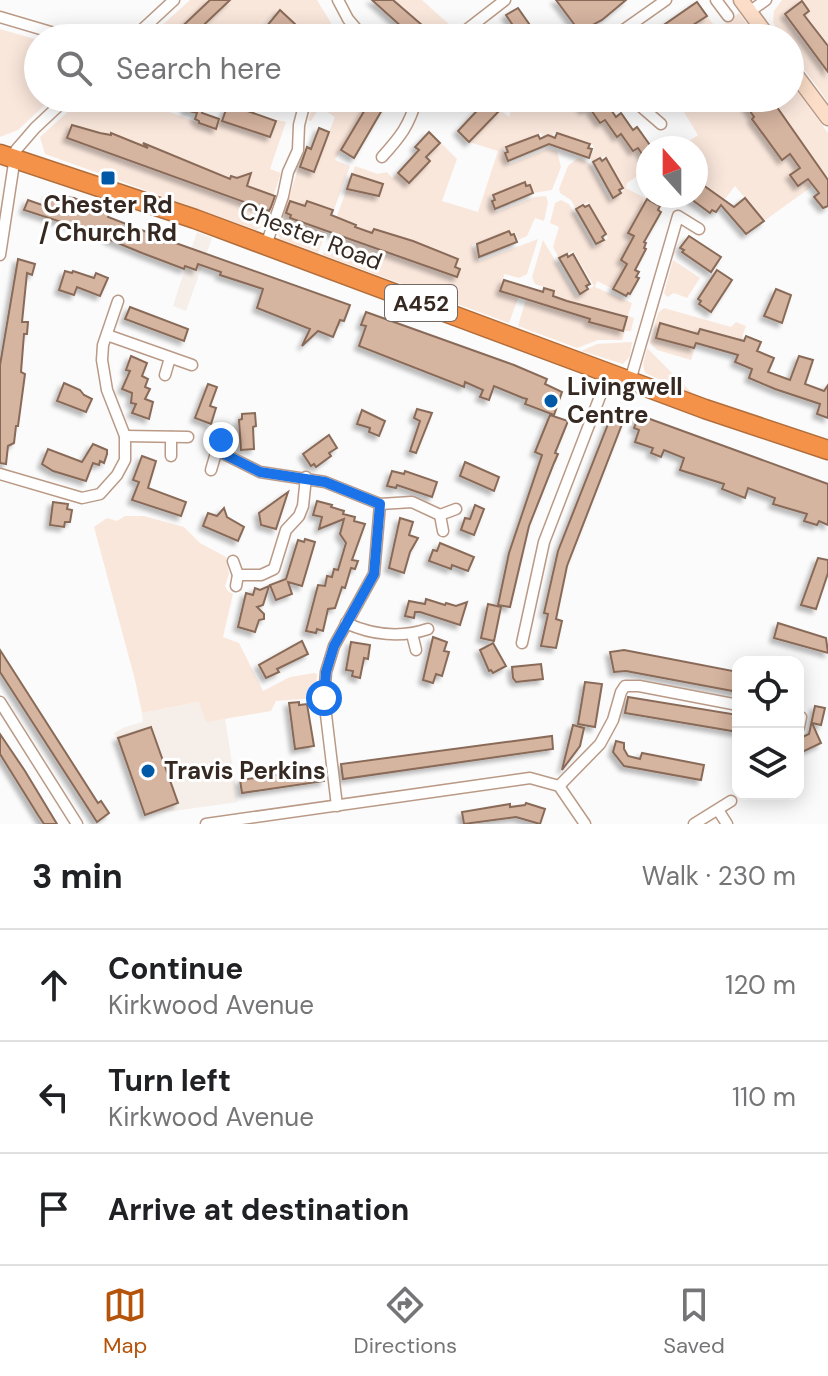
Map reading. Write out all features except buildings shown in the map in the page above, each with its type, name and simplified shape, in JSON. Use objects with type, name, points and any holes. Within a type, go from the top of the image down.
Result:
[{"type":"highway","name":"Chester Road","points":[[7,156],[266,245],[630,381],[828,450]]},
{"type":"main road","points":[[745,6],[758,24]]},
{"type":"main road","points":[[804,86],[828,118]]},
{"type":"street","points":[[148,24],[174,0]]},
{"type":"street","points":[[338,0],[352,24]]},
{"type":"street","points":[[474,24],[505,0]]},
{"type":"street","points":[[632,24],[666,0]]},
{"type":"street","points":[[716,0],[728,16]]},
{"type":"street","points":[[745,6],[766,0]]},
{"type":"street","points":[[0,17],[24,24]]},
{"type":"street","points":[[0,255],[7,156],[52,112]]},
{"type":"street","points":[[266,245],[288,172],[298,150],[302,112]]},
{"type":"street","points":[[382,157],[406,130],[414,112]]},
{"type":"street","points":[[648,112],[661,124]]},
{"type":"street","points":[[630,381],[678,216],[699,229]]},
{"type":"street","points":[[0,474],[71,497],[94,497],[105,490],[117,475],[125,460],[125,436],[104,375],[102,360],[118,301]]},
{"type":"street","points":[[107,335],[192,365]]},
{"type":"street","points":[[165,375],[170,358]]},
{"type":"street","points":[[522,643],[544,542],[609,373]]},
{"type":"street","points":[[125,436],[188,437]]},
{"type":"street","points":[[211,470],[221,436]]},
{"type":"street","points":[[171,437],[171,456]]},
{"type":"street","points":[[218,451],[260,472],[306,477],[380,504],[412,502],[440,515],[456,509]]},
{"type":"street","points":[[233,561],[237,580],[274,569],[286,530],[299,516],[303,506],[306,477]]},
{"type":"street","points":[[337,806],[324,698],[326,672],[334,646],[374,574],[380,504]]},
{"type":"street","points":[[440,515],[443,531]]},
{"type":"street","points":[[346,623],[371,634],[412,634],[428,629]]},
{"type":"street","points":[[412,634],[416,650]]},
{"type":"street","points":[[559,786],[600,744],[613,720],[625,686],[732,704]]},
{"type":"street","points":[[0,702],[77,824]]},
{"type":"street","points":[[206,824],[530,778],[559,786],[585,824]]},
{"type":"street","points":[[694,824],[731,801]]},
{"type":"street","points":[[718,810],[727,824]]},
{"type":"shaded area","points":[[190,0],[317,0],[332,24],[294,24],[280,10],[265,24],[163,24]]},
{"type":"shaded area","points":[[393,0],[422,0],[449,24],[421,24]]},
{"type":"shaded area","points":[[782,0],[828,0],[828,102],[804,69],[804,24],[774,24],[774,11]]},
{"type":"shaded area","points":[[739,13],[747,24],[724,24]]},
{"type":"shaded area","points":[[707,16],[713,24],[695,24]]},
{"type":"shaded area","points":[[0,29],[24,36],[24,112],[37,112],[18,130],[0,137]]},
{"type":"shaded area","points":[[804,100],[828,133],[828,175],[764,221],[735,186],[724,200],[708,189],[708,136],[697,136],[684,112],[804,112]]},
{"type":"shaded area","points":[[68,112],[169,112],[215,129],[219,119],[270,137],[277,120],[286,122],[270,169],[281,173],[263,227],[256,230],[45,154],[40,137]]},
{"type":"shaded area","points":[[328,112],[364,112],[335,160],[350,166],[318,253],[280,239],[278,232],[299,166],[314,171],[335,117]]},
{"type":"shaded area","points":[[498,112],[509,117],[511,112],[592,112],[600,123],[614,114],[641,136],[636,136],[636,177],[627,183],[626,188],[636,193],[636,208],[642,208],[629,233],[634,236],[621,260],[627,264],[613,289],[597,281],[595,287],[632,303],[628,316],[634,318],[631,331],[625,331],[622,340],[598,340],[577,348],[518,326],[526,299],[550,307],[554,291],[535,284],[532,277],[543,240],[576,296],[594,286],[573,251],[559,258],[553,247],[559,227],[550,223],[555,203],[561,200],[569,204],[594,247],[608,238],[588,202],[576,209],[571,200],[560,193],[568,166],[578,158],[589,163],[610,200],[624,190],[605,156],[593,162],[590,158],[594,149],[592,144],[557,133],[553,133],[550,145],[546,144],[541,133],[503,149],[510,164],[547,149],[557,151],[561,167],[552,190],[533,193],[524,182],[490,197],[497,212],[535,197],[546,196],[548,202],[544,221],[535,218],[527,236],[518,240],[515,232],[511,234],[509,231],[472,245],[479,261],[538,239],[527,274],[519,278],[504,274],[501,291],[519,296],[509,323],[323,255],[355,166],[378,174],[387,172],[392,178],[398,173],[409,183],[430,162],[426,157],[441,143],[457,159],[442,201],[478,212],[498,151],[469,142]]},
{"type":"shaded area","points":[[197,232],[212,238],[186,311],[173,306]]},
{"type":"shaded area","points":[[673,260],[700,278],[687,298],[674,293],[667,297],[664,293]]},
{"type":"shaded area","points":[[664,308],[731,327],[736,322],[746,326],[736,354],[732,353],[736,339],[700,329],[691,360],[657,350],[650,343],[658,313]]},
{"type":"shaded area","points":[[632,342],[630,356],[623,364],[581,351],[597,344]]},
{"type":"shaded area","points":[[647,348],[693,394],[645,373],[643,365]]},
{"type":"shaded area","points":[[125,516],[144,516],[184,527],[200,543],[226,557],[229,574],[225,586],[233,594],[223,637],[239,643],[263,691],[290,677],[314,673],[317,674],[315,698],[276,701],[271,711],[206,722],[199,702],[142,713],[94,527],[107,518],[117,521]]},
{"type":"shaded area","points":[[200,702],[206,721],[225,718],[238,802],[145,815],[114,733],[143,722],[142,713]]},
{"type":"place","name":"Chester Rd / Church Rd","points":[[108,178]]},
{"type":"place","name":"Livingwell Centre","points":[[551,401]]},
{"type":"place","name":"Travis Perkins","points":[[148,771]]},
{"type":"route","points":[[221,440],[218,451],[260,472],[325,482],[380,504],[374,574],[334,646],[326,672],[324,698]]}]
